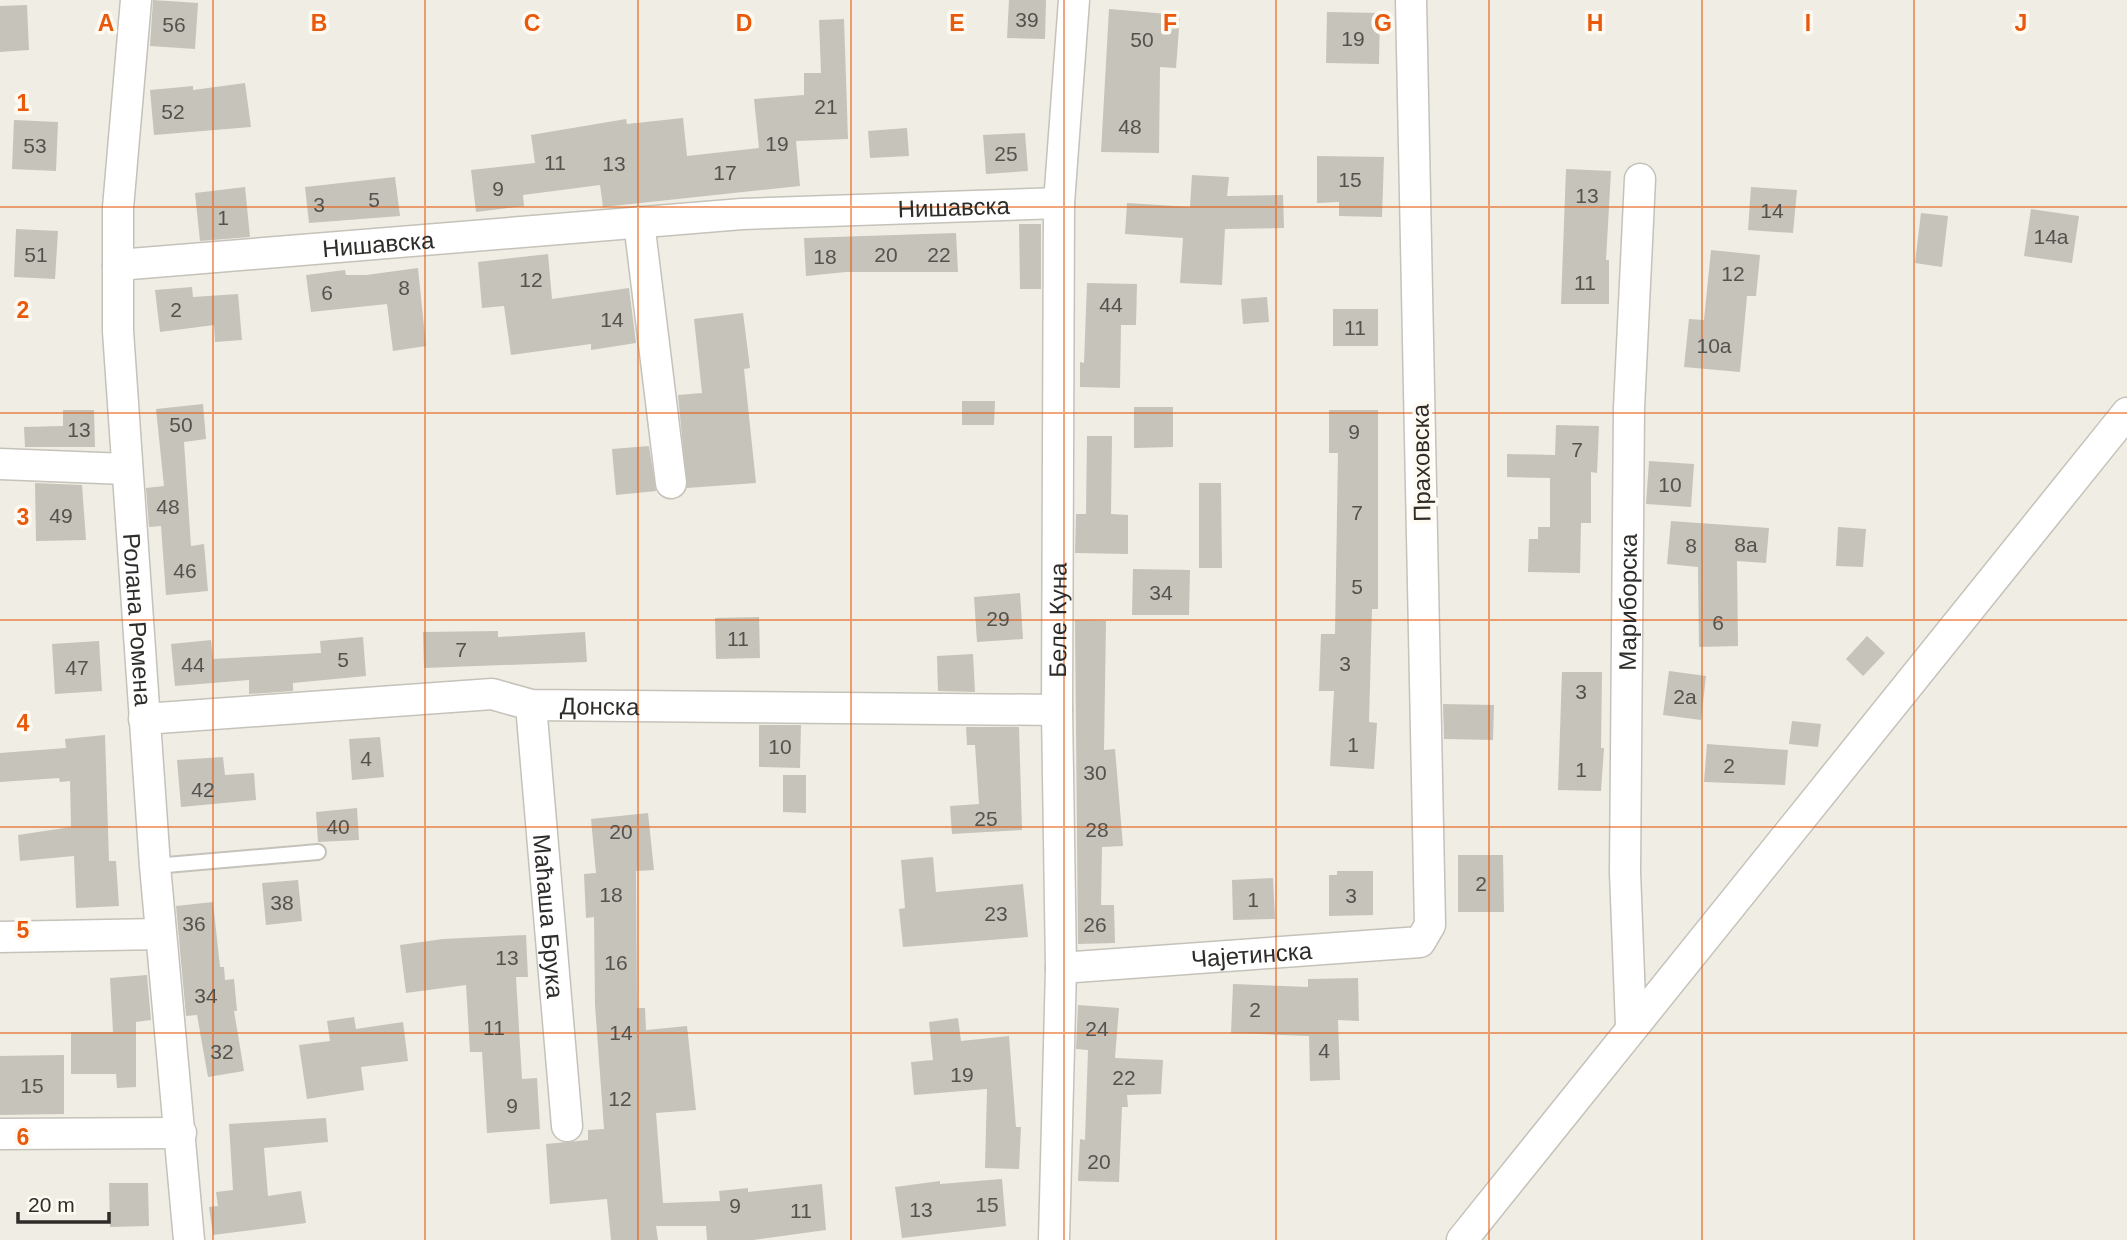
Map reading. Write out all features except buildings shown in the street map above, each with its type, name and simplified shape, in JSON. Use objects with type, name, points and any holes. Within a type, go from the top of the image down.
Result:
[{"type":"street","name":"Ролана Ромена","points":[[136,0],[118,208],[125,469],[160,934],[181,1133],[189,1240]]},
{"type":"street","name":"Беле Куна","points":[[1054,1240],[1061,968],[1057,710],[1059,203],[1074,0]]},
{"type":"street","name":"Праховска","points":[[1411,0],[1430,925]]},
{"type":"street","name":"Мариборска","points":[[1631,1026],[1625,872],[1629,421],[1640,179]]},
{"type":"street","name":"Нишавска","points":[[118,265],[742,214],[1059,203]]},
{"type":"street","points":[[639,222],[671,483]]},
{"type":"street","points":[[1462,1240],[1631,1026],[2127,413]]},
{"type":"street","points":[[0,464],[125,469]]},
{"type":"street","name":"Донска","points":[[145,719],[492,694],[531,705],[1057,710]]},
{"type":"street","name":"Маћаша Брука","points":[[531,705],[567,1126]]},
{"type":"street","name":"Чајетинска","points":[[1061,968],[1420,942],[1430,925]]},
{"type":"street","points":[[0,937],[160,934]]},
{"type":"street","points":[[0,1134],[181,1133]]},
{"type":"lane","points":[[155,866],[318,852]]}]
